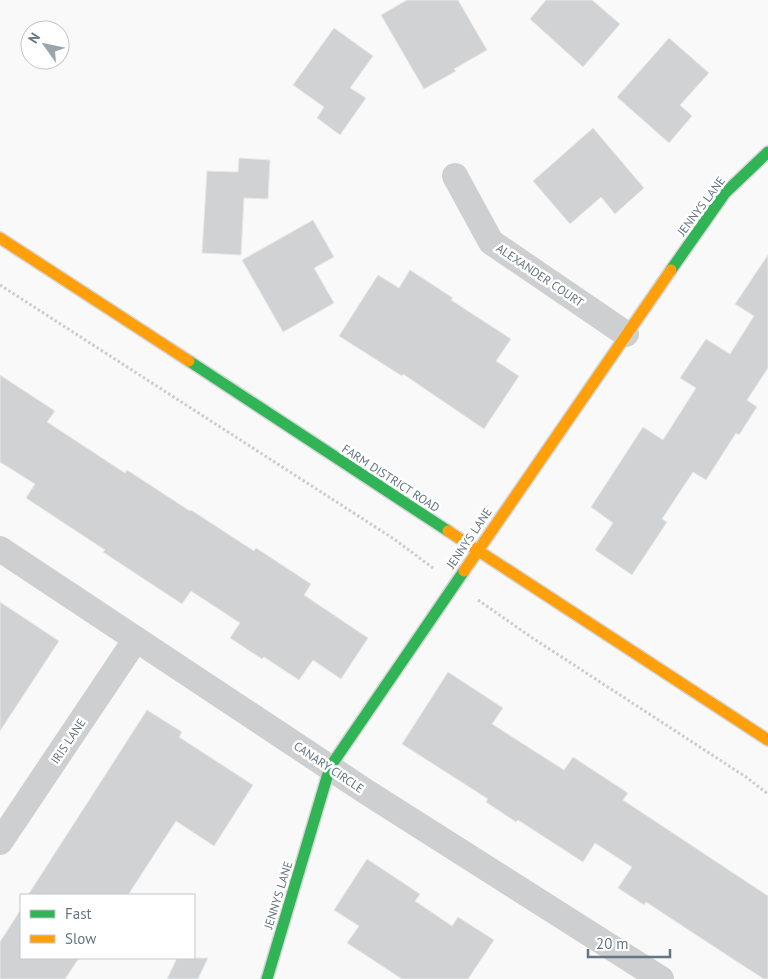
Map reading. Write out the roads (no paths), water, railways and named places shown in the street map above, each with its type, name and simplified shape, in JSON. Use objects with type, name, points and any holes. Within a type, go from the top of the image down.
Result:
[{"type":"street","name":"JENNYS LANE","points":[[267,979],[330,767],[626,334],[725,193],[768,152]]},
{"type":"street","name":"ALEXANDER COURT","points":[[455,176],[490,242],[626,334]]},
{"type":"street","name":"FARM DISTRICT ROAD","points":[[0,238],[768,740]]},
{"type":"street","name":"CANARY CIRCLE","points":[[0,550],[330,767],[661,979]]},
{"type":"street","name":"IRIS LANE","points":[[0,842],[136,639]]}]
